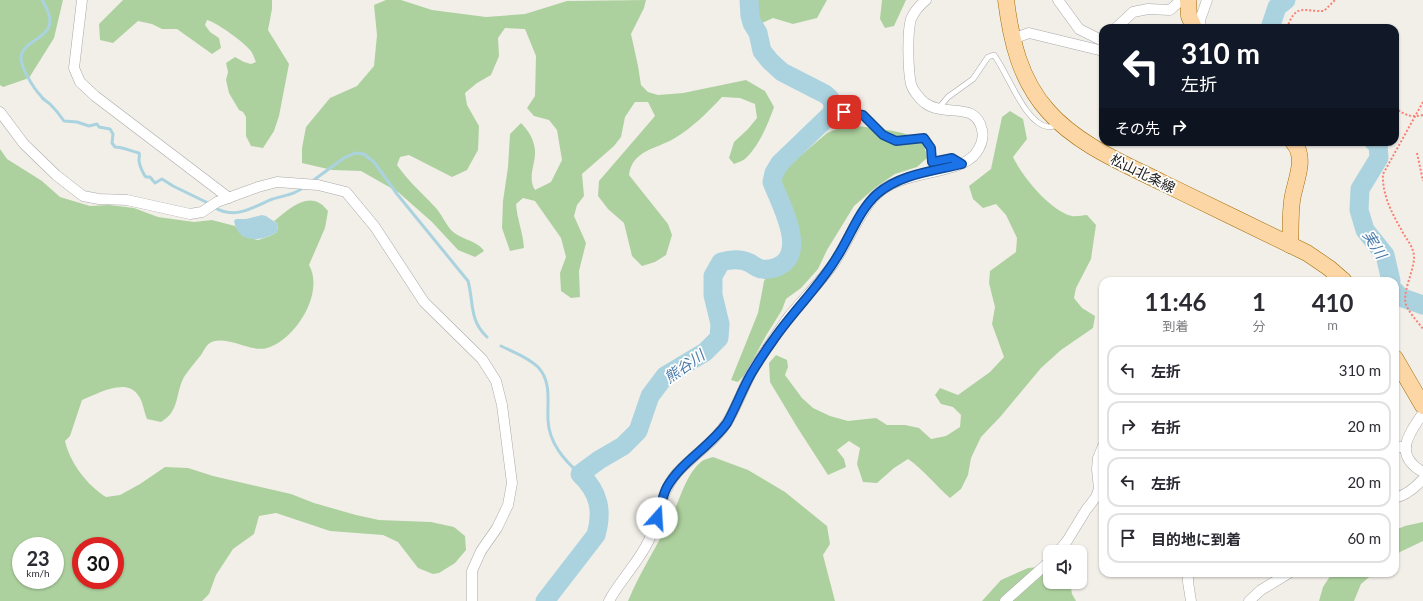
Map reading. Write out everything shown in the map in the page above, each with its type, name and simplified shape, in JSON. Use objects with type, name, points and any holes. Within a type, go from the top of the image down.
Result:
[{"type":"main road","name":"松山北条線","points":[[1006,0],[1012,39],[1018,61],[1026,80],[1047,111],[1061,125],[1107,155],[1307,253],[1339,277]]},
{"type":"main road","points":[[1188,0],[1189,16],[1192,24]]},
{"type":"main road","points":[[1290,245],[1292,200],[1300,166],[1299,154],[1295,146]]},
{"type":"main road","points":[[1399,365],[1423,406]]},
{"type":"street","points":[[82,0],[74,68],[80,82],[95,96],[228,198]]},
{"type":"street","points":[[609,601],[641,555],[649,540],[667,488],[677,473],[715,437],[727,422],[751,374],[765,352],[788,318],[824,276],[837,257],[864,209],[876,195],[889,185],[901,179],[962,164],[975,154],[981,144],[983,134],[981,123],[976,116],[968,112],[938,109],[926,104],[916,94],[911,86],[909,65],[911,20],[926,0]]},
{"type":"street","points":[[1058,0],[1079,29],[1099,39]]},
{"type":"street","points":[[1120,24],[1132,12],[1148,9],[1170,10],[1180,0]]},
{"type":"street","points":[[1200,24],[1207,0]]},
{"type":"street","points":[[1012,39],[1029,33],[1099,50]]},
{"type":"street","points":[[0,112],[24,144],[56,175],[83,196],[99,199],[127,200],[190,214],[202,212],[218,202],[258,187],[277,182],[292,182],[318,185],[346,192],[356,202],[375,227],[424,302],[482,359],[496,381],[502,405],[512,483],[508,505],[496,528],[481,550],[472,571],[472,601]]},
{"type":"street","points":[[1423,413],[1406,446],[1405,454],[1410,464],[1423,472]]},
{"type":"street","points":[[1399,447],[1406,446]]},
{"type":"street","points":[[1064,545],[1096,497],[1099,489],[1097,468],[1099,456]]},
{"type":"street","points":[[1399,497],[1414,489],[1423,479]]},
{"type":"street","points":[[1005,601],[1043,567]]},
{"type":"street","points":[[1188,577],[1192,601]]},
{"type":"street","points":[[1249,601],[1261,590],[1282,577]]},
{"type":"lane","points":[[938,109],[948,97],[973,79],[988,57],[994,55],[1001,64],[1019,99],[1031,118],[1048,127],[1061,125]]},
{"type":"lane","points":[[844,112],[863,115],[883,135],[896,141],[924,138],[931,148],[932,162],[952,158],[962,164]]},
{"type":"path","points":[[1289,24],[1293,15],[1300,10],[1307,9],[1324,11],[1335,0]]},
{"type":"path","points":[[1399,146],[1423,102]]},
{"type":"path","points":[[1399,111],[1406,115],[1415,117],[1423,115]]},
{"type":"path","points":[[1399,146],[1383,174],[1383,185],[1389,205],[1410,244],[1414,256],[1406,292],[1406,304],[1423,329]]},
{"type":"path","points":[[1417,153],[1423,181]]},
{"type":"green space","points":[[0,0],[63,0],[54,38],[29,78],[3,87],[0,85]]},
{"type":"green space","points":[[123,0],[272,0],[268,30],[289,64],[279,116],[274,131],[263,148],[251,146],[246,136],[246,117],[243,112],[239,110],[229,93],[226,80],[228,72],[226,63],[235,57],[251,64],[256,62],[250,50],[230,33],[207,20],[205,25],[210,32],[219,38],[221,48],[212,54],[177,29],[162,29],[152,24],[138,21],[113,43],[100,40],[99,24]]},
{"type":"green space","points":[[386,0],[401,0],[432,10],[486,17],[525,14],[567,1],[646,0],[644,8],[631,34],[641,85],[648,92],[658,95],[683,93],[746,80],[765,91],[774,107],[759,141],[751,153],[742,161],[734,164],[729,158],[734,142],[757,118],[755,104],[740,98],[722,97],[694,125],[668,142],[646,151],[635,160],[629,175],[668,224],[672,235],[666,255],[655,262],[642,266],[632,256],[624,223],[608,209],[598,196],[599,181],[655,116],[648,102],[635,102],[625,117],[621,137],[614,146],[582,174],[584,196],[577,205],[574,216],[586,243],[579,271],[580,297],[571,298],[561,291],[560,273],[566,257],[561,238],[535,201],[523,198],[516,204],[524,248],[510,251],[502,228],[503,201],[508,167],[510,134],[521,123],[532,138],[535,155],[532,180],[535,190],[551,182],[562,160],[557,130],[549,120],[534,116],[527,108],[535,96],[536,56],[525,29],[505,28],[498,38],[499,56],[491,75],[477,83],[465,93],[467,105],[479,126],[478,150],[467,170],[452,177],[409,155],[400,157],[397,165],[410,182],[437,209],[451,230],[459,236],[481,247],[484,251],[475,257],[458,250],[432,222],[398,192],[361,171],[332,170],[302,163],[302,148],[306,127],[330,98],[357,86],[374,66],[377,35],[374,5]]},
{"type":"green space","points":[[740,0],[827,0],[817,18],[793,24],[773,18],[762,23],[752,24]]},
{"type":"green space","points":[[882,0],[906,0],[894,26],[885,28],[880,19]]},
{"type":"green space","points":[[1010,111],[1023,119],[1027,139],[1013,157],[1023,174],[1038,192],[1055,207],[1072,216],[1087,215],[1096,225],[1091,259],[1076,288],[1074,298],[1082,308],[1095,316],[1093,328],[1061,350],[1041,368],[1001,416],[981,437],[971,458],[968,475],[961,489],[950,498],[908,459],[894,468],[877,483],[863,482],[857,464],[860,448],[849,441],[837,450],[844,459],[846,467],[828,475],[770,382],[769,363],[776,355],[787,360],[788,367],[785,375],[802,398],[813,408],[830,416],[848,421],[876,418],[887,425],[905,425],[919,428],[931,439],[946,436],[960,427],[961,415],[953,407],[941,404],[935,395],[940,388],[958,395],[990,372],[1004,357],[992,324],[995,307],[989,283],[990,271],[1016,252],[1017,238],[1006,215],[996,204],[983,208],[973,199],[969,186],[991,169],[1002,117]]},
{"type":"green space","points":[[847,125],[886,130],[915,137],[921,141],[927,158],[917,167],[895,174],[876,187],[854,206],[827,250],[818,269],[801,288],[786,299],[782,310],[745,374],[738,382],[731,380],[758,313],[764,281],[778,260],[785,243],[785,216],[778,185],[784,170],[827,133]]},
{"type":"green space","points":[[0,149],[7,159],[42,181],[60,197],[90,206],[109,205],[134,208],[158,217],[194,222],[212,220],[235,226],[243,236],[258,240],[277,232],[278,224],[274,221],[301,202],[315,201],[321,204],[328,211],[325,228],[309,265],[313,276],[313,289],[310,301],[297,326],[288,336],[278,343],[261,349],[223,341],[210,343],[184,377],[171,413],[161,422],[147,419],[140,397],[133,390],[126,387],[111,388],[82,400],[70,436],[65,441],[67,449],[80,473],[92,486],[106,497],[120,495],[140,484],[165,467],[188,468],[213,476],[291,494],[314,503],[356,515],[379,520],[431,522],[454,527],[465,536],[466,550],[455,563],[439,573],[433,574],[418,568],[398,542],[383,535],[330,531],[276,513],[259,516],[254,534],[233,549],[216,575],[209,594],[202,601],[0,601]]},
{"type":"green space","points":[[713,457],[748,470],[785,492],[827,526],[830,544],[823,555],[835,601],[628,601],[671,518],[691,473],[702,461]]},
{"type":"green space","points":[[1423,522],[1423,541],[1399,553],[1399,528]]},
{"type":"green space","points":[[1043,567],[1043,589],[1071,589],[1076,601],[982,601],[1001,580],[1028,568]]},
{"type":"green space","points":[[1329,577],[1369,577],[1361,584],[1354,601],[1319,601],[1323,587]]},
{"type":"water","points":[[262,215],[278,224],[277,232],[264,238],[251,239],[240,234],[236,228],[234,221],[236,219],[246,219]]},
{"type":"waterway","points":[[42,0],[49,13],[50,23],[42,36],[28,45],[23,51],[21,58],[23,67],[35,89],[64,121],[77,122],[89,126],[97,124],[99,127],[110,129],[113,134],[112,143],[115,147],[124,148],[139,153],[139,162],[144,174],[146,177],[150,177],[155,183],[162,179],[210,204]]},
{"type":"waterway","name":"熊谷川","points":[[545,601],[596,535],[599,518],[598,502],[592,488],[580,474],[599,460],[623,446],[638,431],[650,396],[665,376],[705,352],[719,338],[720,324],[713,295],[713,276],[721,262],[739,260],[746,261],[761,269],[770,269],[779,266],[787,259],[791,250],[789,226],[772,182],[774,173],[780,163],[832,113],[833,104],[830,98],[825,94],[782,72],[770,61],[762,51],[758,33],[752,23],[749,0]]},
{"type":"waterway","name":"実川","points":[[1271,24],[1277,7],[1286,0]]},
{"type":"waterway","name":"実川","points":[[1378,146],[1379,158],[1360,189],[1359,210],[1365,230],[1385,255],[1390,277]]},
{"type":"waterway","points":[[311,182],[344,158],[355,153],[364,154],[374,162],[397,194],[468,281],[473,311],[477,324],[487,337]]},
{"type":"waterway","points":[[214,207],[221,211],[235,213],[270,200],[293,194],[305,186]]},
{"type":"waterway","name":"実川","points":[[1399,296],[1423,305]]},
{"type":"waterway","points":[[501,346],[530,360],[542,373],[547,386],[548,420],[554,444],[568,463],[580,474]]},
{"type":"route","points":[[657,518],[667,488],[677,473],[715,437],[727,422],[751,374],[765,352],[788,318],[824,276],[837,257],[864,209],[876,195],[889,185],[901,179],[962,164],[952,158],[932,162],[931,148],[924,138],[896,141],[883,135],[863,115],[844,112]]}]
